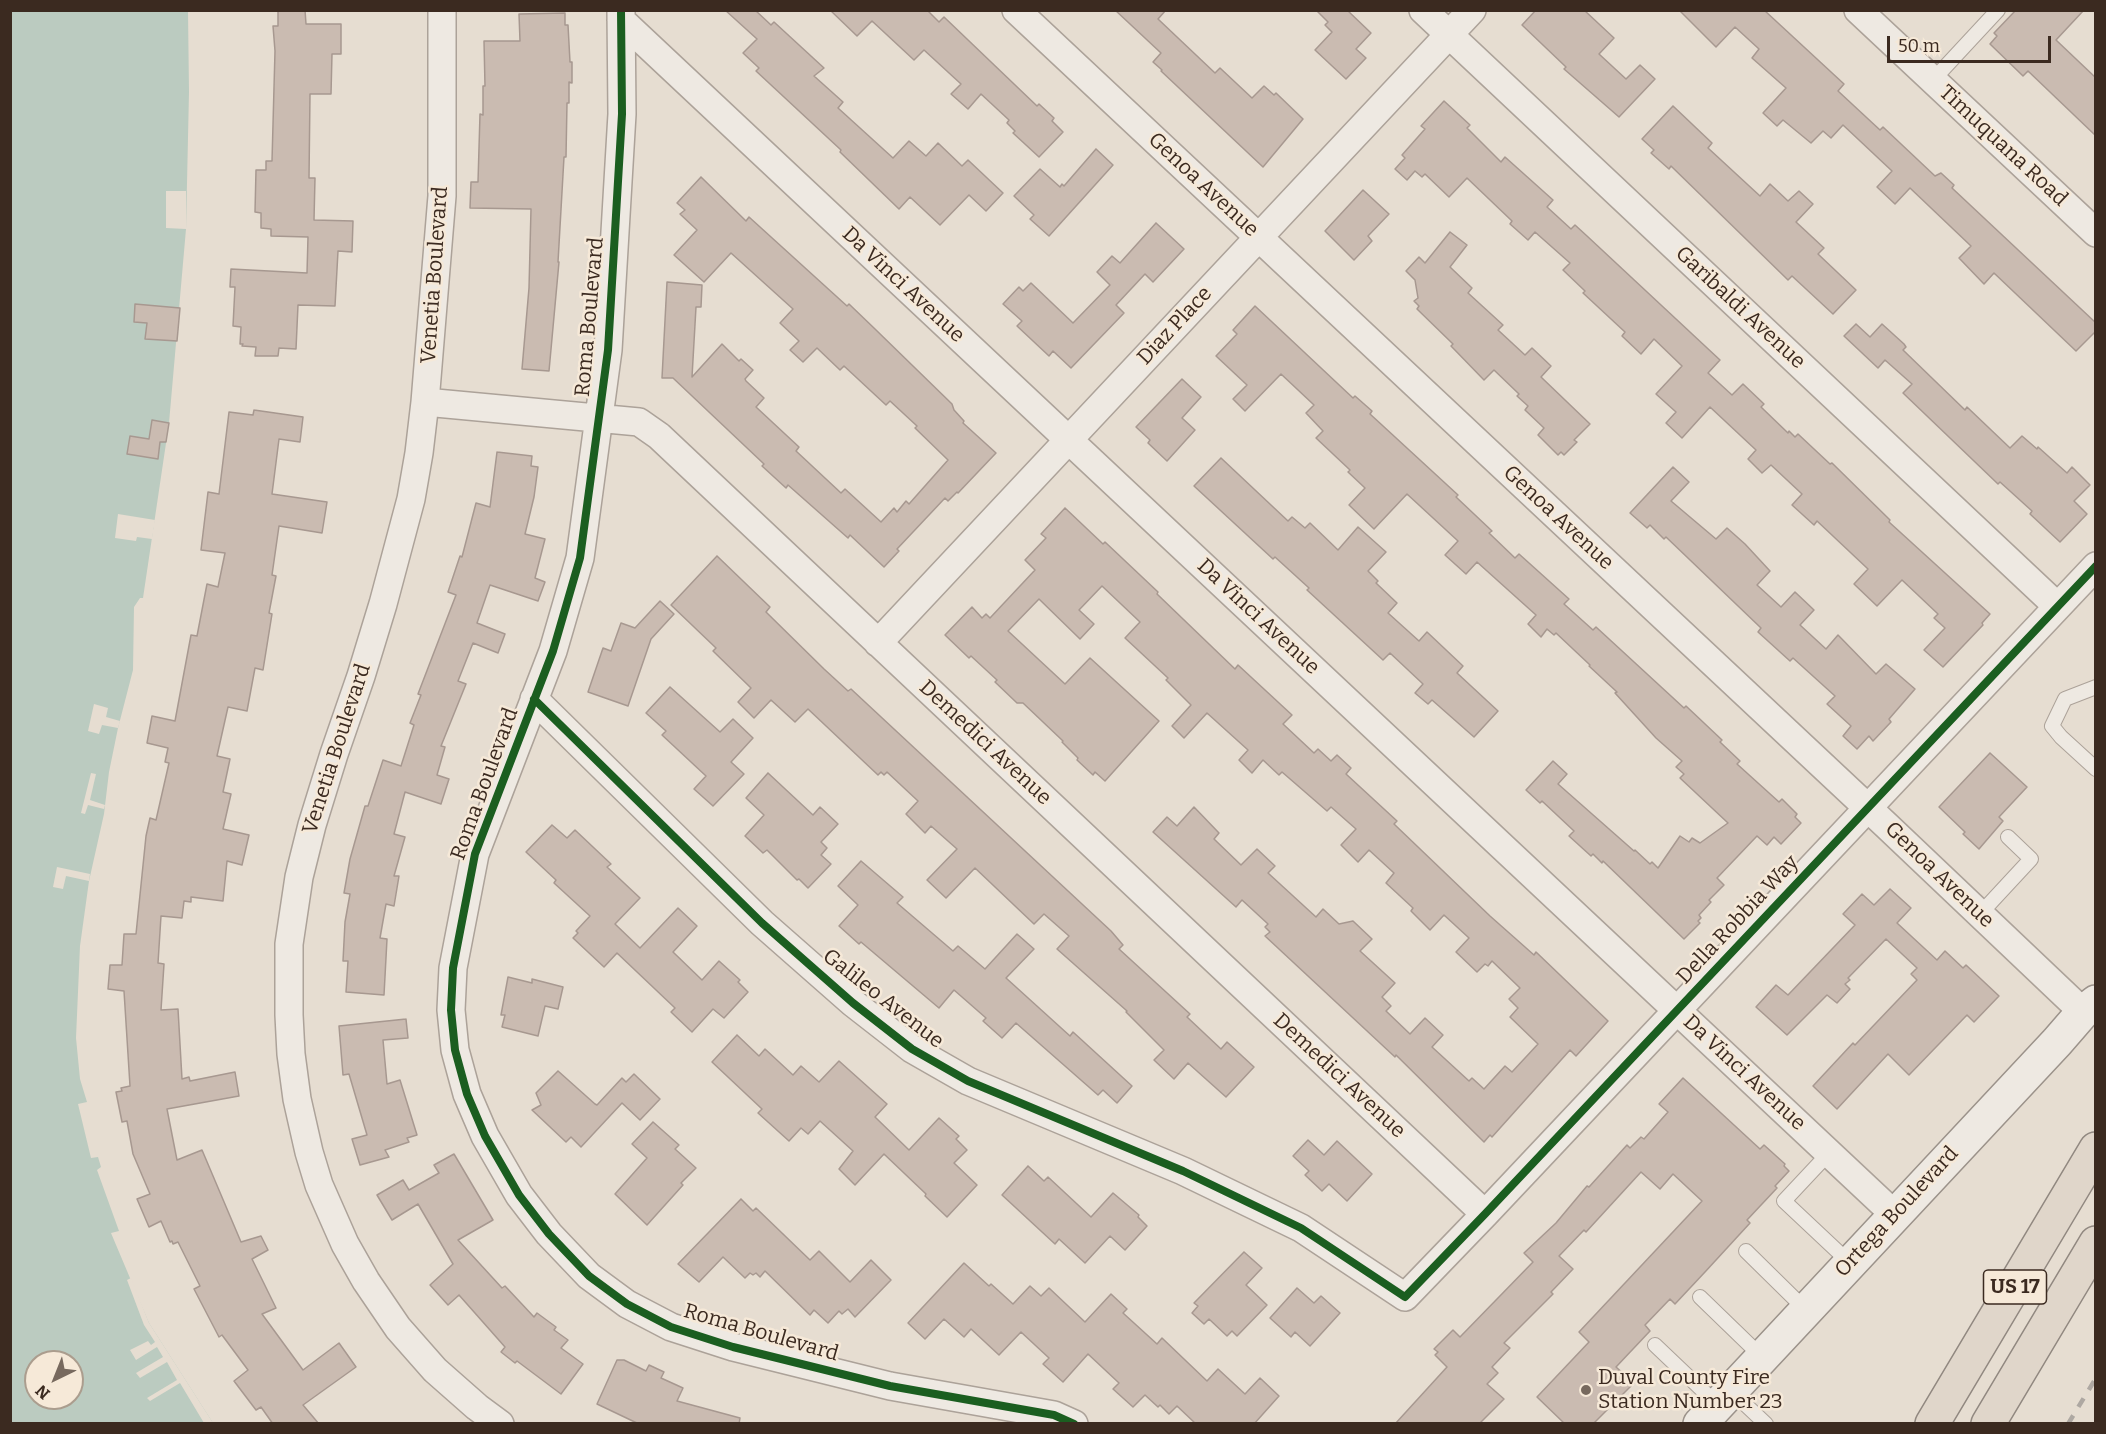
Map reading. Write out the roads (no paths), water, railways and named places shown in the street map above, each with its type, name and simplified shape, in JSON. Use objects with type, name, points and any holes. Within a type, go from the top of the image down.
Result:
[{"type":"highway","name":"US 17","points":[[1932,1424],[2096,1149]]},
{"type":"highway","name":"US 17","points":[[1988,1424],[2096,1243]]},
{"type":"main road","name":"Ortega Boulevard","points":[[1716,1406],[1895,1215],[2091,1014]]},
{"type":"street","name":"Venetia Boulevard","points":[[442,10],[442,196],[425,402],[411,499],[361,676],[333,754],[315,814],[299,877],[289,944],[291,1054],[297,1099],[309,1152],[319,1185],[350,1254],[398,1328],[435,1370],[500,1424]]},
{"type":"street","name":"Genoa Avenue","points":[[1016,10],[1980,914],[2091,1014]]},
{"type":"street","name":"Garibaldi Avenue","points":[[1423,10],[2057,606]]},
{"type":"street","name":"Diaz Place","points":[[878,643],[1472,10]]},
{"type":"street","name":"Timuquana Road","points":[[1866,14],[2096,233]]},
{"type":"street","name":"Roma Boulevard","points":[[621,15],[622,114],[608,350],[600,418],[580,558],[554,651],[475,854],[453,968],[451,1010],[455,1050],[467,1094],[485,1136],[519,1196],[549,1234],[589,1276],[627,1304],[671,1327],[733,1347],[890,1386],[1054,1415],[1074,1424]]},
{"type":"street","name":"Da Vinci Avenue","points":[[621,15],[1069,440],[1895,1215]]},
{"type":"street","name":"Demedici Avenue","points":[[425,402],[639,422],[659,436],[1485,1214]]},
{"type":"street","name":"Della Robbia Way","points":[[1405,1297],[2096,566]]},
{"type":"street","name":"Galileo Avenue","points":[[534,699],[762,923],[854,1003],[912,1049],[968,1081],[1183,1171],[1301,1228],[1405,1297]]},
{"type":"lane","points":[[1933,80],[1998,10]]},
{"type":"lane","points":[[2096,687],[2065,699],[2052,726],[2096,770]]},
{"type":"lane","points":[[1980,914],[2031,859],[2008,837]]},
{"type":"lane","points":[[1829,1154],[1784,1201],[1850,1263]]},
{"type":"lane","points":[[1746,1251],[1806,1310]]},
{"type":"lane","points":[[1700,1297],[1762,1357]]},
{"type":"lane","points":[[1655,1345],[1716,1406],[1766,1424]]},
{"type":"railway","points":[[2068,1424],[2096,1378]]},
{"type":"place","name":"Duval County Fire Station Number 23","points":[[1586,1390]]}]
